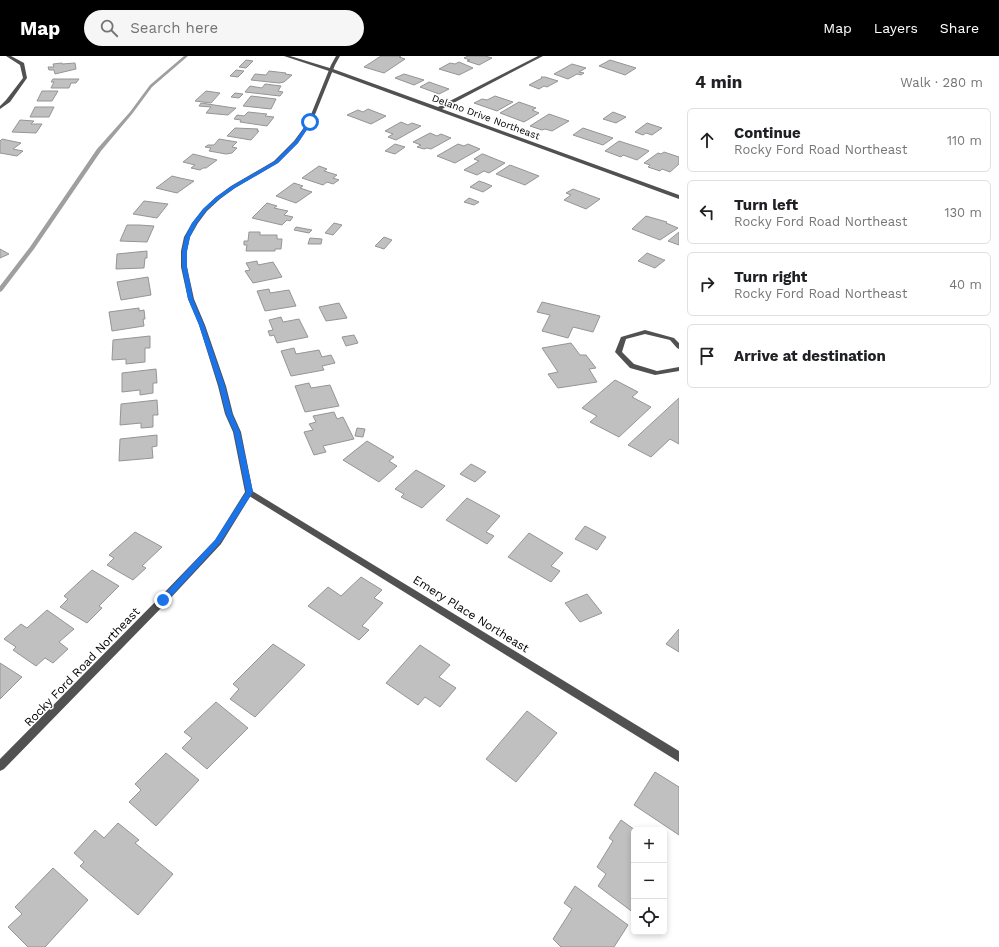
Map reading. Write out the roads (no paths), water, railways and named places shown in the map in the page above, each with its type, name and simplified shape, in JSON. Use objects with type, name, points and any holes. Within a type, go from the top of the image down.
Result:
[{"type":"street","points":[[0,108],[8,102],[25,78],[22,64],[8,56]]},
{"type":"street","name":"Delano Drive Northeast","points":[[286,56],[330,70],[679,197]]},
{"type":"street","points":[[249,492],[237,432],[229,414],[220,379],[202,325],[191,299],[184,267],[184,251],[188,237],[195,223],[205,210],[233,187],[276,162],[296,142],[310,122],[330,70],[338,56]]},
{"type":"street","points":[[438,109],[541,56]]},
{"type":"street","points":[[679,346],[672,339],[645,332],[623,338],[618,352],[632,366],[650,372],[657,373],[679,369]]},
{"type":"street","name":"Emery Place Northeast","points":[[249,492],[679,757]]},
{"type":"street","name":"Rocky Ford Road Northeast","points":[[0,766],[218,542],[249,492]]},
{"type":"waterway","points":[[0,290],[32,248],[99,150],[131,113],[151,86],[186,56]]}]
